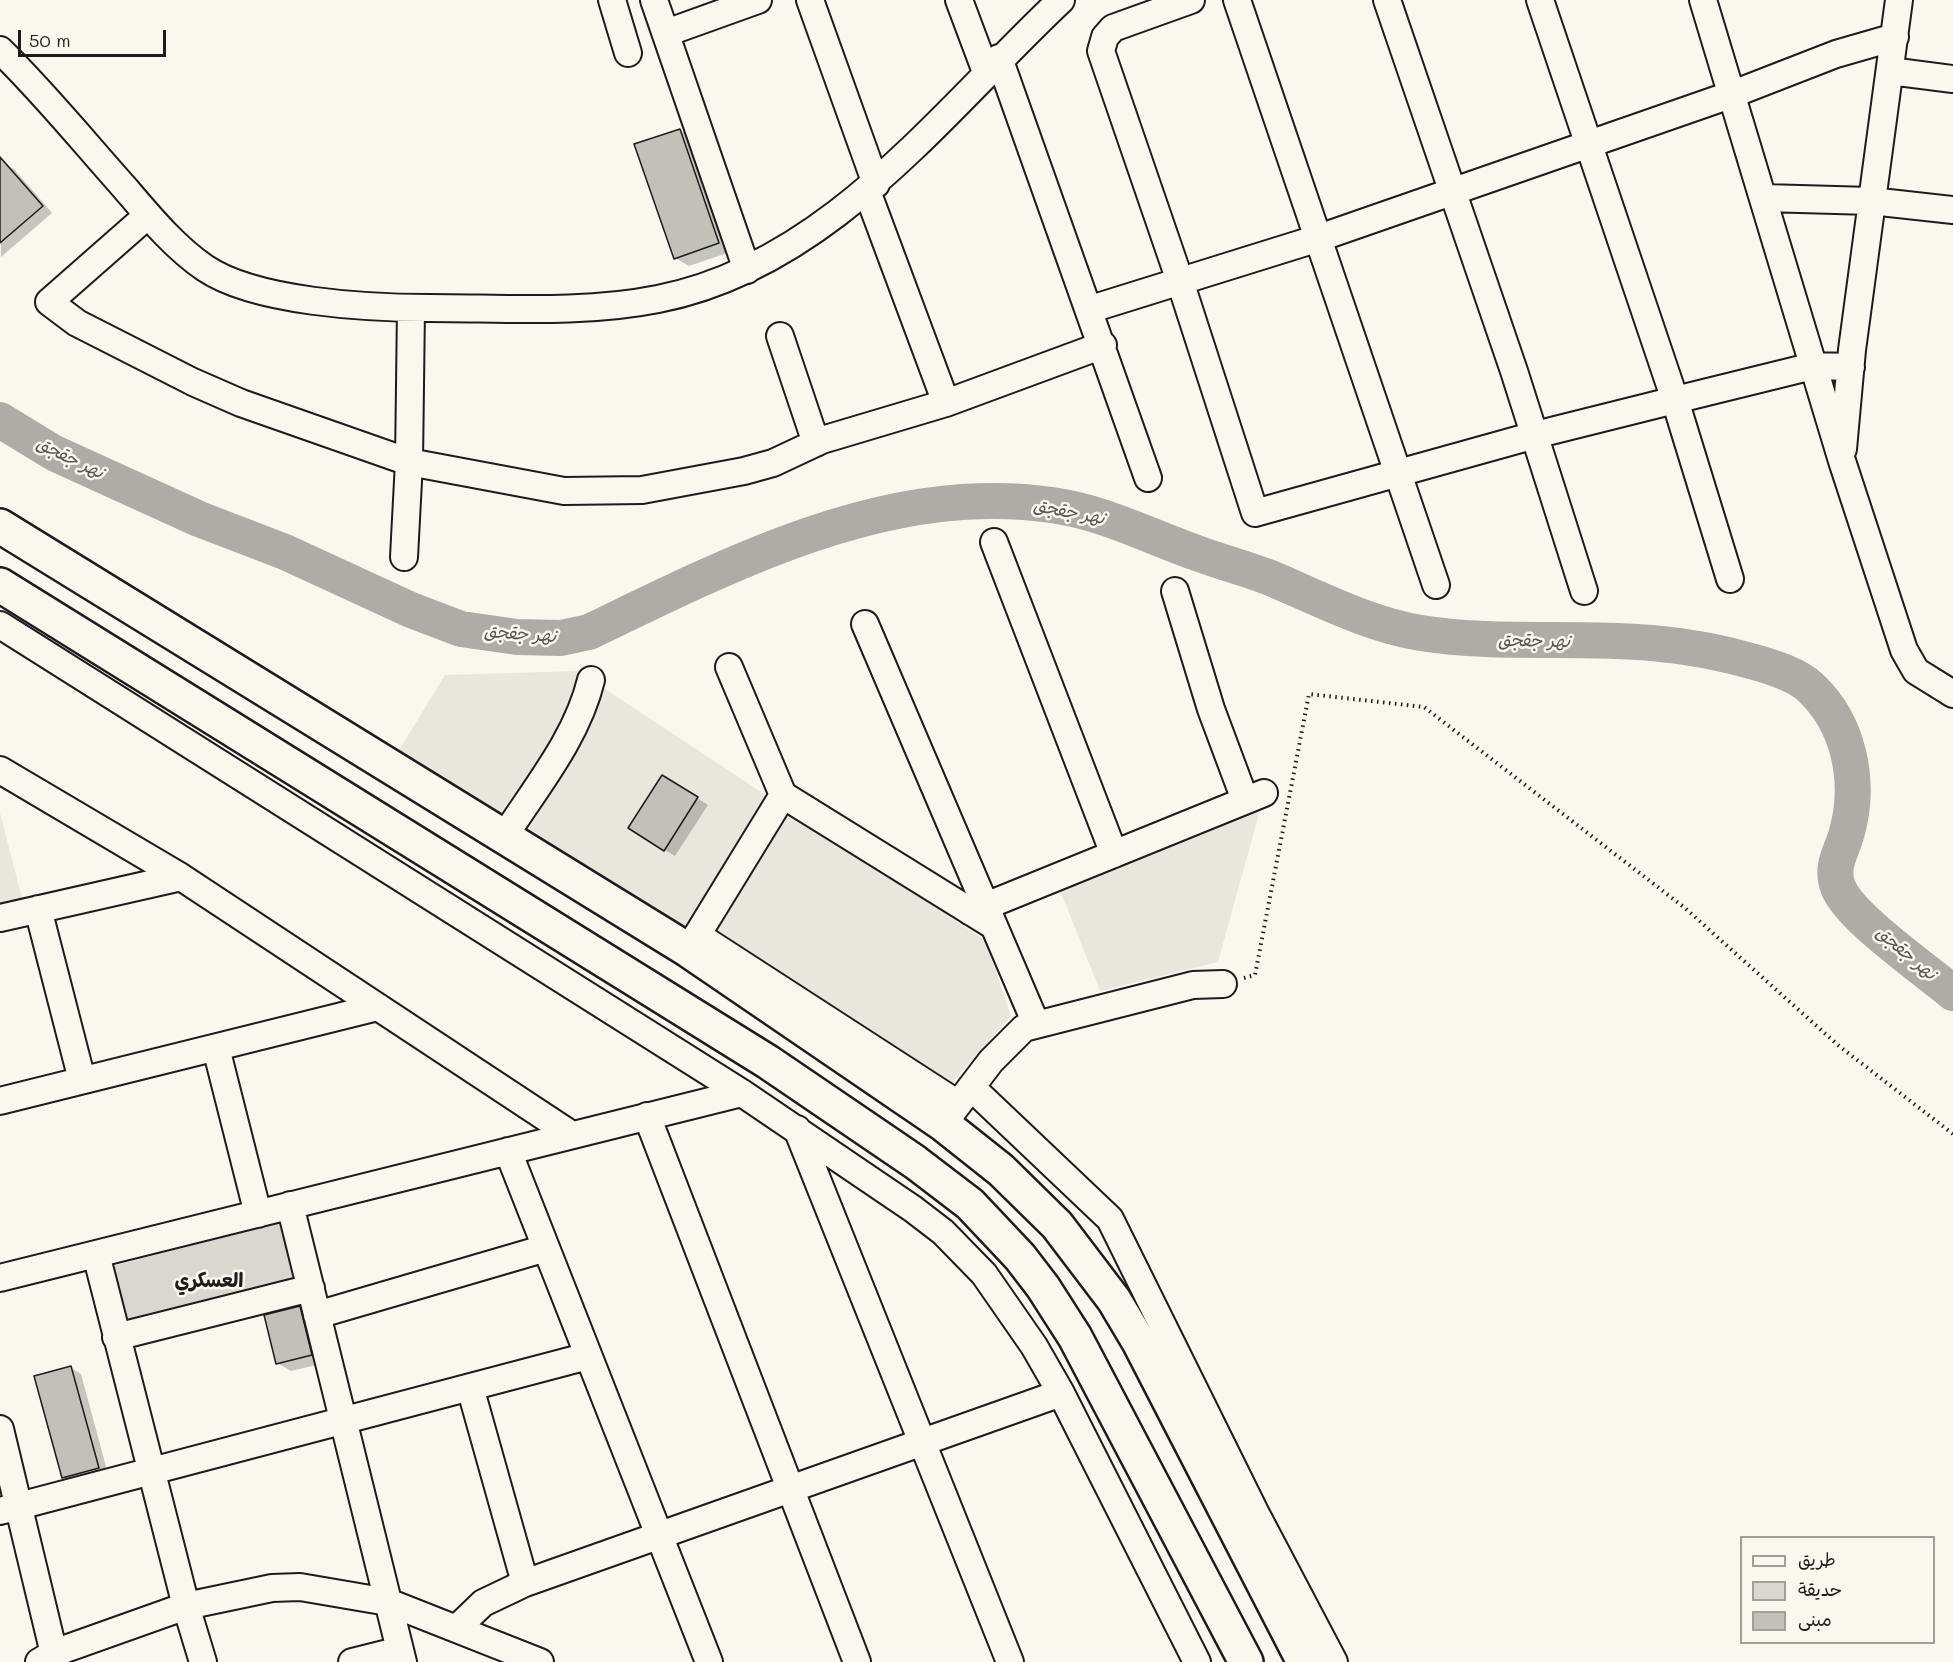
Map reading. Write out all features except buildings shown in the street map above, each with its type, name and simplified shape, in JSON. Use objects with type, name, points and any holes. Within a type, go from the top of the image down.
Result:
[{"type":"highway","points":[[0,526],[504,837],[692,943],[958,1105],[1001,1170],[1057,1225],[1114,1300],[1183,1425],[1304,1662]]},
{"type":"highway","points":[[0,585],[768,1062],[915,1162],[970,1204],[1020,1257],[1043,1287],[1075,1337],[1246,1662]]},
{"type":"street","points":[[612,0],[628,53]]},
{"type":"street","points":[[654,0],[747,270]]},
{"type":"street","points":[[666,33],[758,0]]},
{"type":"street","points":[[810,0],[946,403]]},
{"type":"street","points":[[959,0],[993,65],[1091,309],[1148,477]]},
{"type":"street","points":[[0,50],[148,215],[205,268],[225,279],[287,295],[342,303],[411,308],[573,308],[620,304],[687,292],[747,270],[825,223],[872,187],[1060,0]]},
{"type":"street","points":[[1191,0],[1113,28],[1105,37],[1101,51],[1180,281],[1254,513],[1535,435],[1813,366],[1851,367]]},
{"type":"street","points":[[1237,0],[1436,585]]},
{"type":"street","points":[[1387,0],[1535,435],[1584,591]]},
{"type":"street","points":[[1540,0],[1675,400],[1731,579]]},
{"type":"street","points":[[1703,0],[1842,461],[1907,656],[1924,678],[1953,694]]},
{"type":"street","points":[[1842,461],[1871,201],[1899,0]]},
{"type":"street","points":[[1091,309],[1453,192],[1733,94],[1836,54],[1895,37]]},
{"type":"street","points":[[1890,71],[1953,79]]},
{"type":"street","points":[[1764,198],[1871,201],[1953,210]]},
{"type":"street","points":[[148,215],[49,302],[77,323],[193,382],[241,403],[409,462],[516,484],[564,491],[606,492],[685,484],[744,471],[773,463],[816,443],[946,403],[1103,345]]},
{"type":"street","points":[[404,557],[409,462],[411,308]]},
{"type":"street","points":[[780,336],[816,443]]},
{"type":"street","points":[[994,542],[1114,854]]},
{"type":"street","points":[[983,915],[1114,854],[1254,797],[1211,709],[1175,591]]},
{"type":"street","points":[[865,624],[983,915],[1036,1024]]},
{"type":"street","points":[[0,626],[742,1093],[913,1209],[966,1253],[1005,1302],[1061,1393],[1197,1662]]},
{"type":"street","points":[[729,667],[783,795],[983,915]]},
{"type":"street","points":[[504,837],[574,728],[585,703],[591,680]]},
{"type":"street","points":[[0,770],[182,876],[572,1135]]},
{"type":"street","points":[[692,943],[783,795]]},
{"type":"street","points":[[0,918],[182,876]]},
{"type":"street","points":[[38,909],[82,1080]]},
{"type":"street","points":[[1223,984],[1193,985],[1036,1024],[1015,1034],[958,1105],[1110,1219],[1255,1512],[1334,1662]]},
{"type":"street","points":[[0,1101],[378,1007]]},
{"type":"street","points":[[216,1048],[258,1214]]},
{"type":"street","points":[[0,1278],[742,1093]]},
{"type":"street","points":[[647,1116],[857,1662]]},
{"type":"street","points":[[797,1129],[1010,1662]]},
{"type":"street","points":[[508,1151],[709,1662]]},
{"type":"street","points":[[290,1205],[401,1656],[352,1662]]},
{"type":"street","points":[[317,1315],[546,1248]]},
{"type":"street","points":[[96,1254],[186,1606],[203,1662]]},
{"type":"street","points":[[116,1337],[311,1288]]},
{"type":"street","points":[[9,1509],[588,1356]]},
{"type":"street","points":[[470,1387],[525,1583]]},
{"type":"street","points":[[457,1628],[483,1603],[525,1583],[1061,1393]]},
{"type":"street","points":[[0,1429],[9,1509],[49,1659],[186,1606],[272,1588],[300,1587],[388,1602],[540,1662]]},
{"type":"path","points":[[1223,984],[1255,975],[1309,694],[1424,707],[1685,908],[1839,1046],[1953,1134]]},
{"type":"shaded area","points":[[578,671],[986,941],[1011,1016],[947,1088],[398,752],[445,675]]},
{"type":"shaded area","points":[[1260,810],[1218,962],[1100,991],[1060,890]]},
{"type":"shaded area","points":[[0,813],[22,898],[0,903]]},
{"type":"green space","points":[[286,1221],[301,1280],[128,1325],[113,1266]]},
{"type":"waterway","name":"نهر جقجق","points":[[0,420],[54,453],[199,519],[285,552],[411,610],[461,629],[517,637],[561,638],[589,632],[678,589],[770,549],[865,518],[913,508],[962,502],[997,501],[1050,505],[1102,517],[1204,556],[1273,579],[1364,618],[1402,629],[1478,639],[1652,643],[1705,650],[1758,663],[1792,675],[1810,687],[1823,701],[1843,735],[1852,773],[1853,793],[1847,832],[1835,872],[1838,887],[1845,899],[1889,943],[1953,993]]},
{"type":"district","name":"العسكري","points":[[209,1281]]}]
